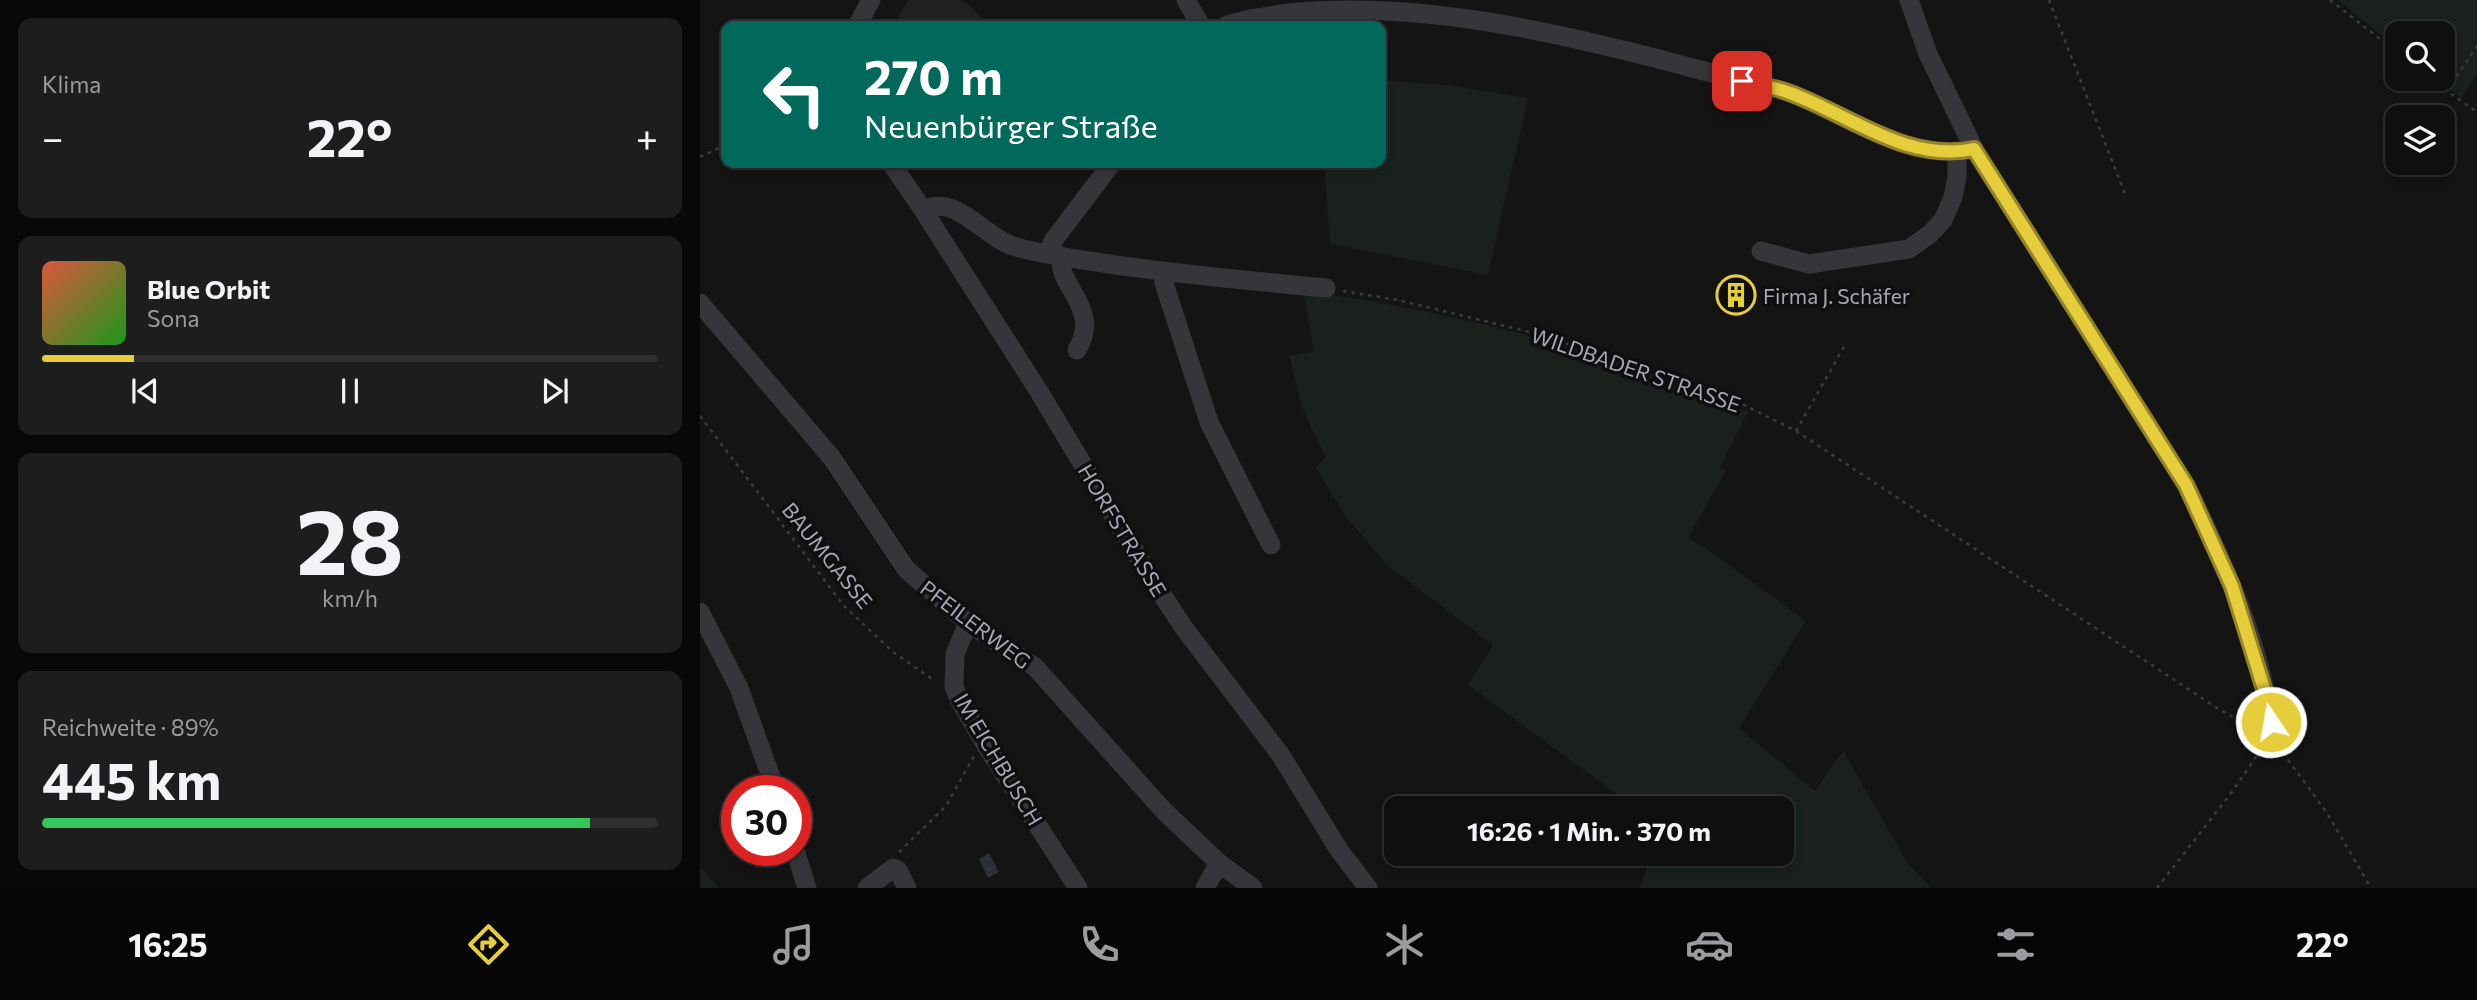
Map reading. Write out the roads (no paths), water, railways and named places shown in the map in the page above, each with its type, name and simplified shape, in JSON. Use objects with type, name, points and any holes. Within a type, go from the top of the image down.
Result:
[{"type":"street","points":[[860,21],[871,0]]},
{"type":"street","points":[[1186,0],[1198,21]]},
{"type":"street","points":[[1909,0],[1965,151],[2186,485],[2218,552],[2246,627],[2269,705],[2273,740]]},
{"type":"street","points":[[1238,21],[1310,10],[1373,7],[1504,22],[1789,92],[1879,135],[1905,144],[1940,152],[1965,151]]},
{"type":"street","points":[[1760,251],[1809,264],[1909,249],[1943,220],[1953,197],[1965,151]]},
{"type":"street","name":"HORFSTRASSE","points":[[894,168],[1038,390],[1177,618],[1280,754],[1339,849],[1368,888]]},
{"type":"street","points":[[1077,350],[1084,326],[1083,307],[1059,267],[1054,255],[1053,241],[1108,168]]},
{"type":"street","points":[[923,210],[932,205],[952,209],[1006,244],[1024,250],[1164,272],[1326,288]]},
{"type":"street","points":[[1164,272],[1164,283],[1209,422],[1271,545]]},
{"type":"street","name":"PFEILERWEG","points":[[700,303],[832,458],[906,569],[968,623],[1035,667],[1164,811],[1219,863],[1253,888]]},
{"type":"street","points":[[700,612],[739,688],[770,775]]},
{"type":"street","name":"IM EICHBUSCH","points":[[968,623],[956,654],[954,687],[985,744],[1078,888]]},
{"type":"street","points":[[1205,888],[1219,863]]},
{"type":"street","points":[[801,866],[807,888]]},
{"type":"street","points":[[867,888],[893,868],[898,870],[907,888]]},
{"type":"place","name":"Firma J. Schäfer","points":[[1736,295]]}]
